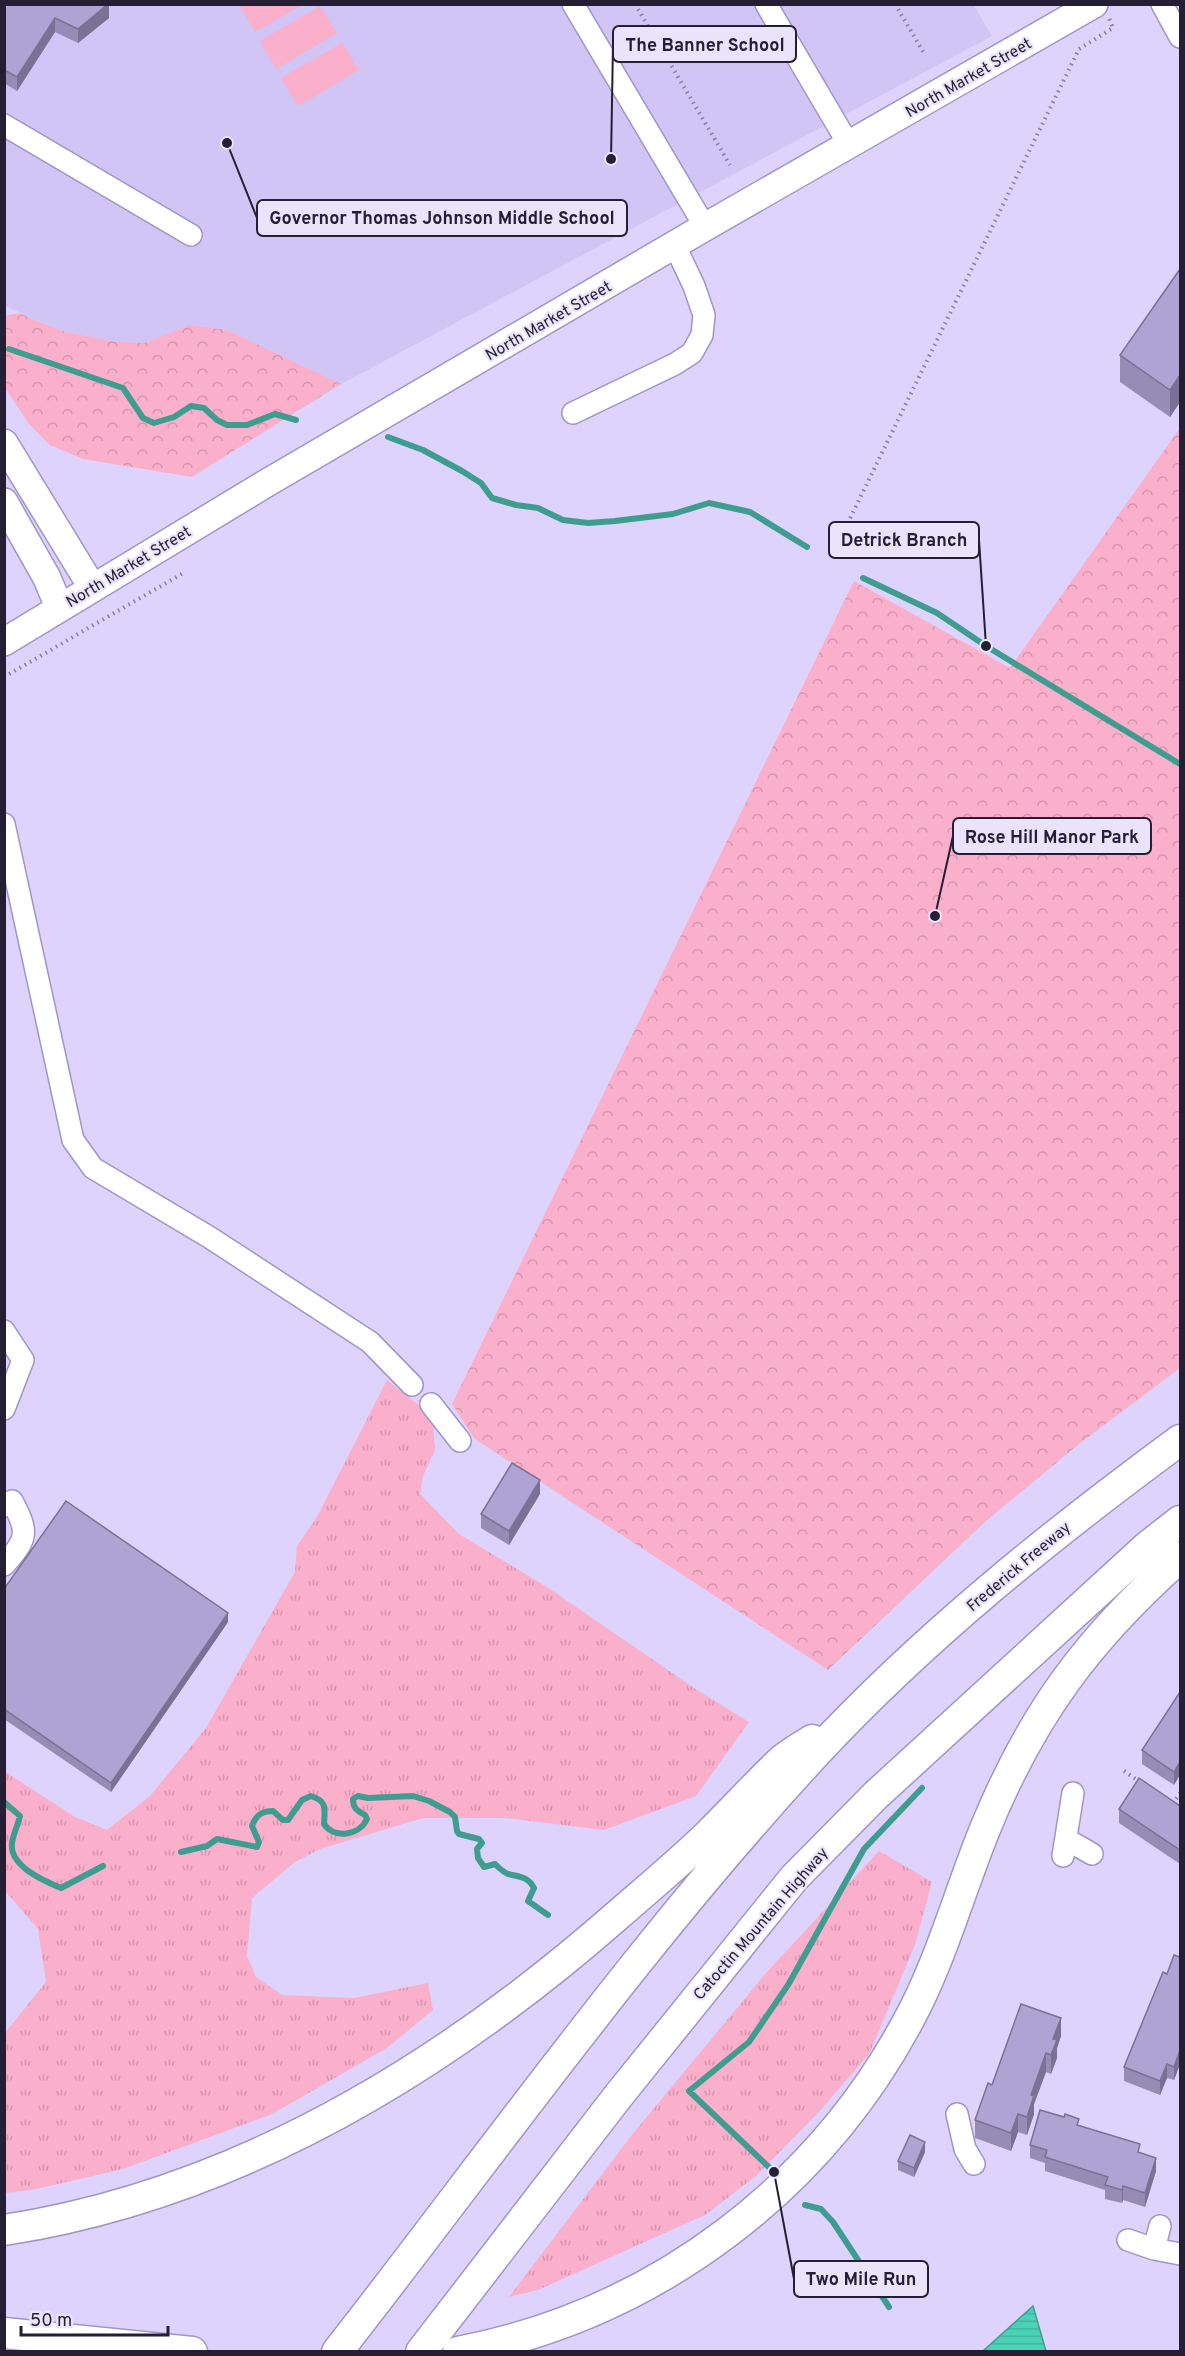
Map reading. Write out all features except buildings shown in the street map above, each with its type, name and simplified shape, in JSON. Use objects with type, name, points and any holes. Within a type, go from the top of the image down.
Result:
[{"type":"highway","name":"Frederick Freeway","points":[[864,1704],[1003,1576],[1101,1498],[1180,1440]]},
{"type":"highway","name":"Catoctin Mountain Highway","points":[[421,2352],[626,2086],[795,1878],[884,1787],[1148,1545],[1180,1521]]},
{"type":"highway","points":[[458,2352],[526,2335],[568,2320],[656,2281],[733,2230],[805,2164],[858,2101],[894,2046],[915,2007],[938,1959],[997,1800],[1023,1746],[1046,1707],[1105,1629],[1180,1557]]},
{"type":"highway","points":[[4,2230],[92,2212],[214,2172],[318,2125],[370,2096],[490,2018],[541,1980],[591,1939],[708,1835],[782,1760],[864,1704]]},
{"type":"highway","points":[[338,2352],[668,1926],[769,1806],[864,1704]]},
{"type":"highway","points":[[4,2333],[192,2352]]},
{"type":"main road","name":"North Market Street","points":[[4,642],[92,587],[705,227],[849,145],[1101,11]]},
{"type":"main road","points":[[4,443],[92,587]]},
{"type":"main road","points":[[4,502],[47,578],[59,607]]},
{"type":"lane","points":[[573,4],[705,227]]},
{"type":"lane","points":[[766,4],[849,145]]},
{"type":"lane","points":[[1162,4],[1180,38]]},
{"type":"lane","points":[[4,125],[190,235]]},
{"type":"lane","points":[[573,413],[675,364],[692,353],[702,335],[704,315],[694,286],[675,246]]},
{"type":"lane","points":[[4,824],[10,878],[73,1140],[93,1168],[209,1237],[370,1342],[412,1385]]},
{"type":"lane","points":[[4,1331],[23,1360],[4,1409]]},
{"type":"lane","points":[[431,1404],[460,1441]]},
{"type":"lane","points":[[4,1506],[12,1501],[25,1524],[23,1538],[4,1565]]},
{"type":"lane","points":[[1073,1793],[1065,1848],[1092,1854]]},
{"type":"lane","points":[[957,2114],[965,2149],[974,2164]]},
{"type":"lane","points":[[1154,2249],[1160,2226]]},
{"type":"lane","points":[[1128,2240],[1154,2249],[1180,2254]]},
{"type":"path","points":[[635,4],[730,165]]},
{"type":"path","points":[[895,4],[925,55]]},
{"type":"path","points":[[837,544],[1079,49],[1113,28],[1101,11]]},
{"type":"path","points":[[4,677],[185,572]]},
{"type":"path","points":[[1124,1772],[1143,1785]]},
{"type":"path","points":[[1173,1804],[1180,1793]]},
{"type":"path","points":[[1163,1798],[1180,1809]]},
{"type":"shaded area","points":[[973,4],[992,36],[341,384],[227,330],[190,325],[144,343],[117,342],[62,331],[5,306],[4,5]]},
{"type":"shaded area","points":[[1033,2306],[1046,2351],[983,2351]]},
{"type":"green space","points":[[239,4],[302,4],[302,5],[255,32]]},
{"type":"green space","points":[[320,6],[337,33],[276,69],[260,41]]},
{"type":"green space","points":[[342,43],[359,70],[298,106],[281,78]]},
{"type":"green space","points":[[19,313],[62,331],[117,342],[144,343],[190,325],[227,330],[341,384],[192,477],[83,459],[50,445],[29,424],[5,388],[5,316]]},
{"type":"green space","points":[[1180,428],[1180,1368],[1079,1444],[986,1521],[828,1670],[475,1439],[452,1404],[854,581],[1010,668]]},
{"type":"green space","points":[[387,1380],[417,1404],[433,1421],[435,1450],[423,1476],[420,1494],[459,1534],[550,1589],[694,1688],[749,1722],[696,1796],[604,1830],[506,1818],[423,1818],[320,1849],[295,1862],[252,1898],[247,1956],[256,1977],[282,1995],[354,1998],[428,1983],[433,2010],[387,2048],[272,2114],[123,2169],[32,2190],[5,2193],[5,2033],[46,1982],[38,1929],[5,1891],[4,1771],[75,1817],[107,1830],[150,1796],[206,1728],[295,1572],[297,1546],[317,1517]]},
{"type":"green space","points":[[879,1851],[932,1882],[915,1945],[869,2054],[818,2113],[756,2176],[705,2215],[538,2290],[509,2297],[631,2136],[766,1973]]},
{"type":"waterway","points":[[9,349],[123,388],[143,418],[154,423],[174,417],[191,406],[204,408],[217,420],[227,425],[247,425],[275,414],[296,420]]},
{"type":"waterway","points":[[388,437],[423,450],[462,471],[481,483],[492,498],[538,508],[563,520],[588,523],[615,521],[673,514],[709,503],[750,512],[807,547]]},
{"type":"waterway","points":[[863,578],[937,613],[986,646],[1180,764]]},
{"type":"waterway","points":[[774,2172],[689,2091],[749,2042],[788,1985],[864,1849],[922,1788]]},
{"type":"waterway","points":[[181,1852],[207,1846],[217,1839],[257,1847],[259,1842],[252,1826],[258,1816],[273,1811],[283,1820],[288,1820],[302,1800],[311,1796],[320,1800],[324,1806],[324,1824],[328,1829],[346,1834],[358,1829],[367,1819],[354,1805],[353,1799],[358,1796],[368,1798],[413,1796],[450,1812],[455,1817],[459,1834],[479,1839],[482,1843],[477,1849],[478,1858],[484,1867],[495,1864],[506,1873],[529,1881],[534,1888],[528,1901],[548,1915]]},
{"type":"waterway","points":[[4,1802],[20,1816],[12,1843],[13,1851],[16,1859],[29,1872],[61,1888],[103,1866]]},
{"type":"waterway","points":[[805,2205],[821,2209],[833,2222],[889,2307]]},
{"type":"place","name":"Governor Thomas Johnson Middle School","points":[[227,143]]},
{"type":"place","name":"The Banner School","points":[[611,159]]},
{"type":"place","name":"Detrick Branch","points":[[986,646]]},
{"type":"place","name":"Rose Hill Manor Park","points":[[935,916]]},
{"type":"place","name":"Two Mile Run","points":[[774,2172]]}]
